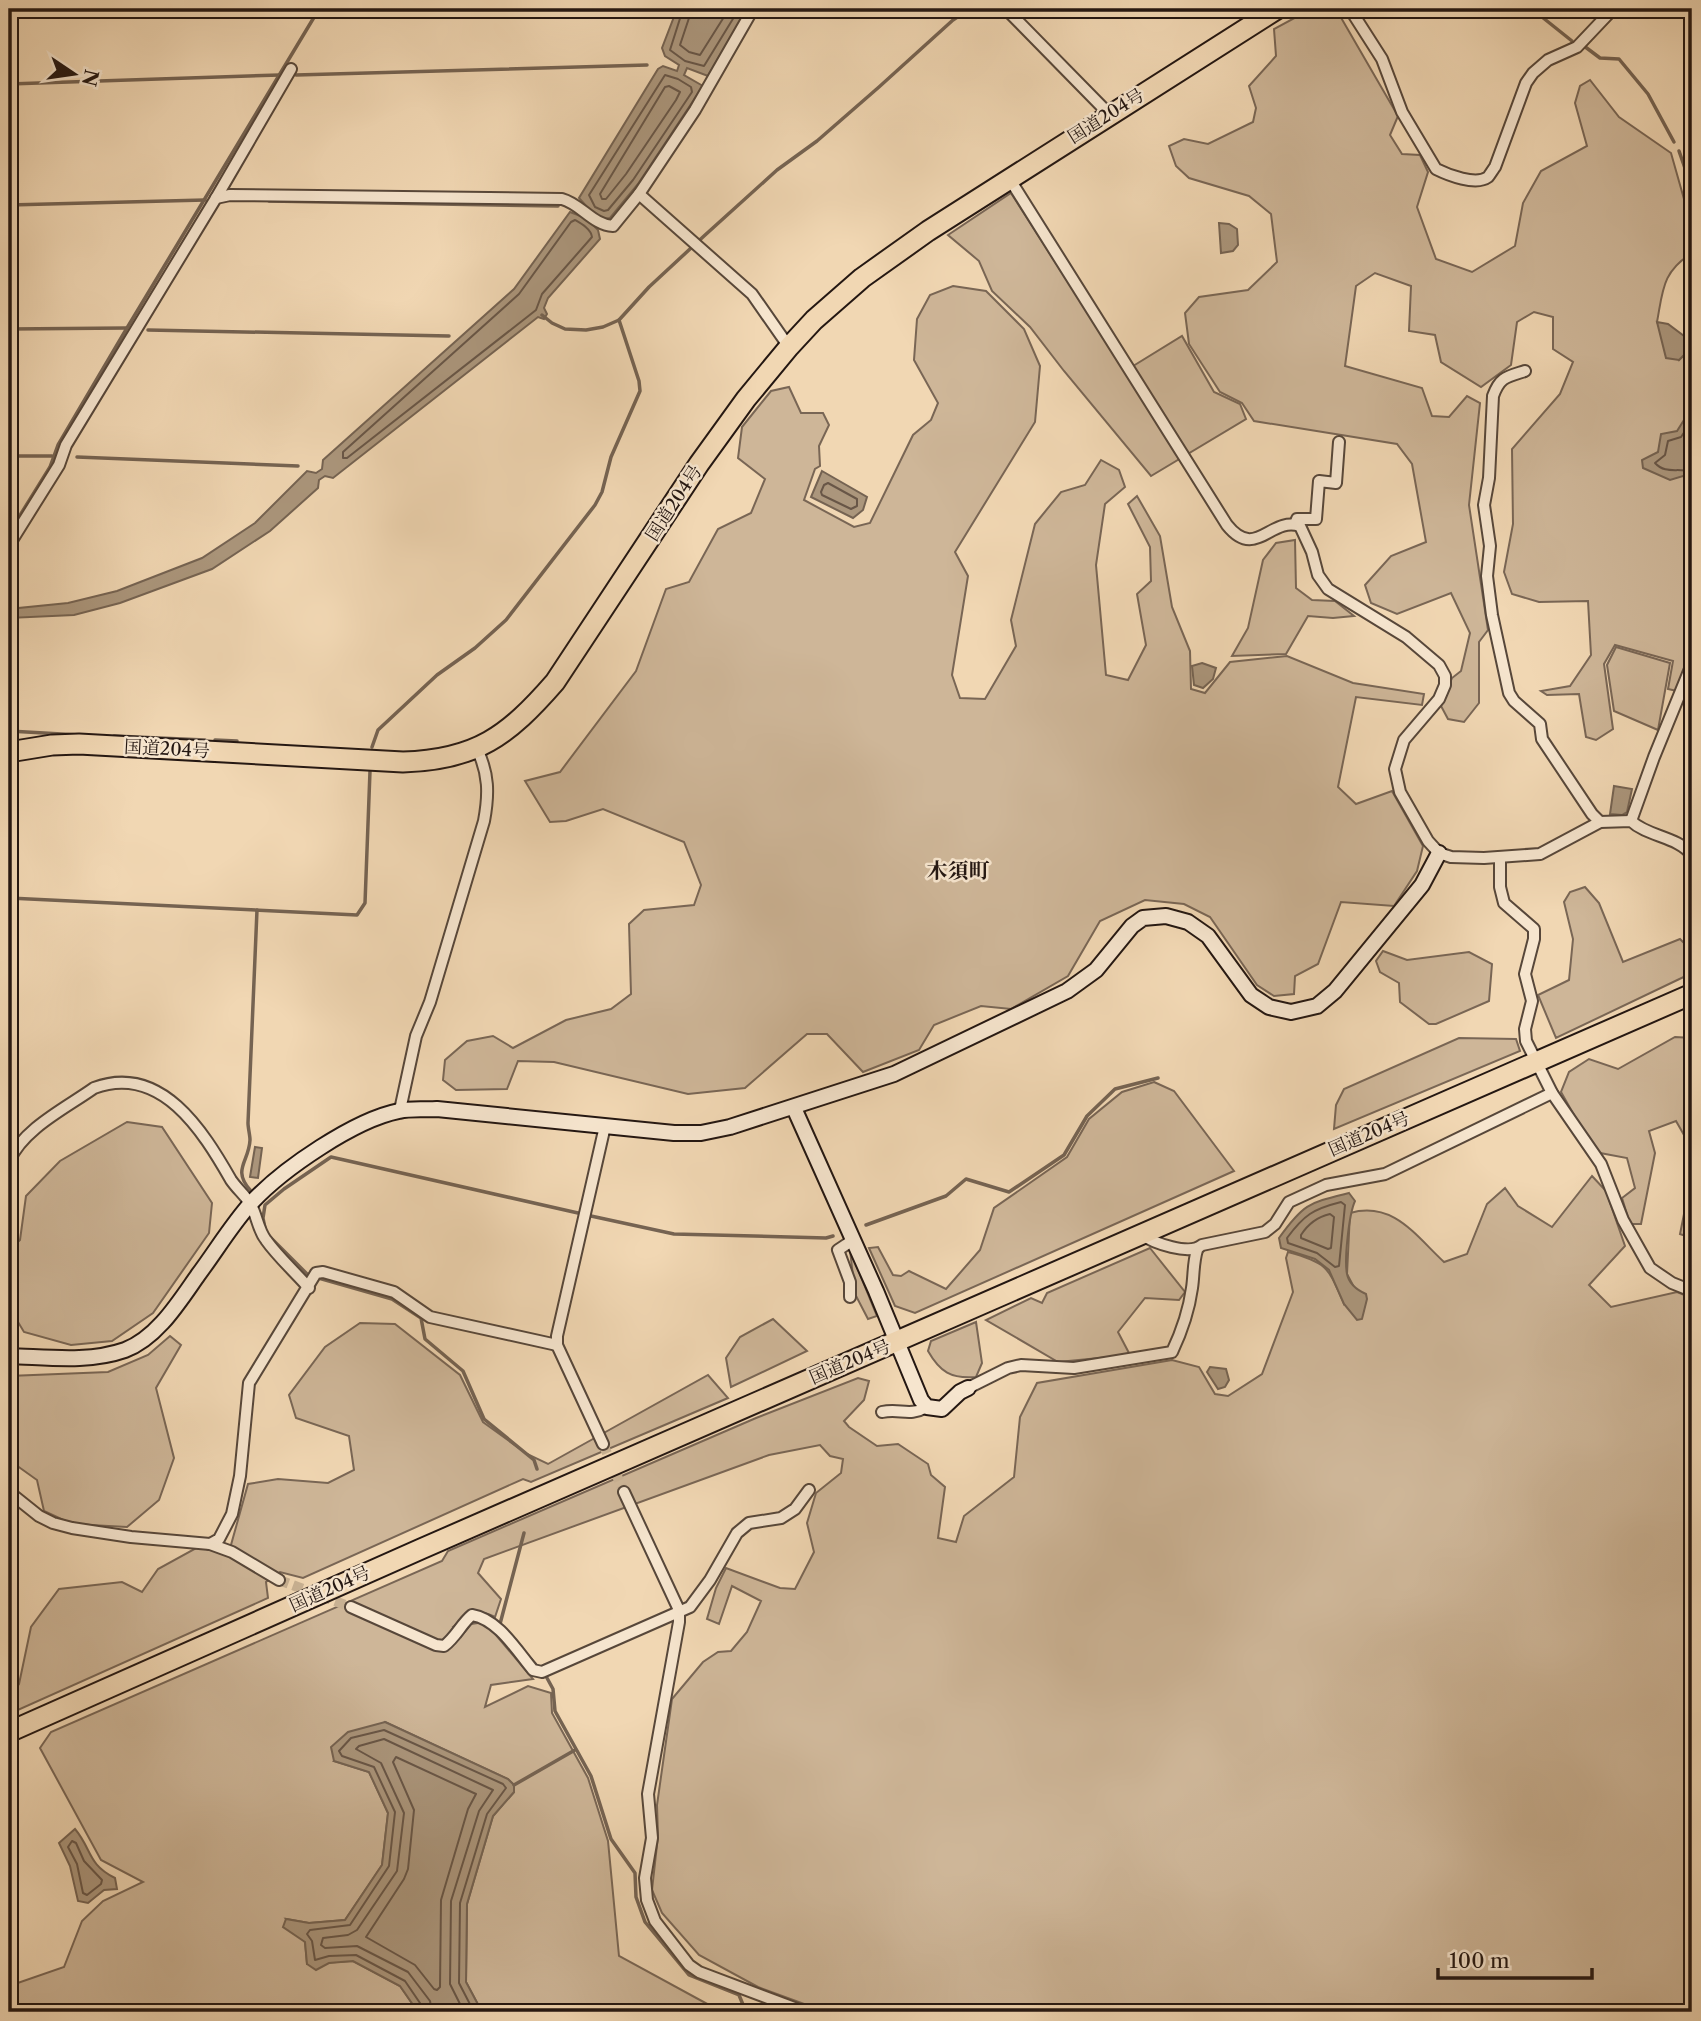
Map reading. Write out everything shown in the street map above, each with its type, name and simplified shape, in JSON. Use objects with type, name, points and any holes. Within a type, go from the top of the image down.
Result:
[{"type":"highway","name":"国道204号","points":[[9,752],[79,744],[403,762],[454,757],[477,749],[517,720],[555,682],[699,464],[746,399],[789,347],[823,312],[862,278],[928,231],[1277,9]]},
{"type":"highway","name":"国道204号","points":[[9,1732],[408,1554],[1692,994]]},
{"type":"street","points":[[216,198],[230,195],[562,199],[576,204],[604,225],[613,226],[639,194],[695,110],[753,9]]},
{"type":"street","points":[[1006,9],[1109,114]]},
{"type":"street","points":[[1350,9],[1382,59],[1402,111],[1436,169],[1467,179],[1482,180],[1488,177],[1495,167],[1526,83],[1533,73],[1548,60],[1577,47],[1613,9]]},
{"type":"street","points":[[9,545],[59,465],[66,445],[291,69]]},
{"type":"street","points":[[1009,178],[1237,537],[1245,540],[1284,525],[1300,526],[1306,535],[1318,575],[1328,589],[1406,637],[1439,665],[1445,676],[1445,685],[1439,699],[1404,740],[1395,769],[1399,792],[1428,841],[1439,853],[1451,857],[1500,858],[1540,854],[1600,822],[1631,821],[1666,837],[1689,850],[1692,855]]},
{"type":"street","points":[[639,194],[752,294],[789,347]]},
{"type":"street","points":[[1525,371],[1504,378],[1497,384],[1493,396],[1489,478],[1484,505],[1490,545],[1487,576],[1492,615],[1509,693],[1514,701],[1540,724],[1542,739],[1600,822]]},
{"type":"street","points":[[1295,524],[1297,519],[1316,519],[1319,481],[1335,483],[1339,442]]},
{"type":"street","points":[[1631,821],[1692,664]]},
{"type":"street","points":[[400,1110],[416,1037],[484,821],[489,791],[485,766],[477,749]]},
{"type":"street","points":[[9,1356],[72,1358],[127,1349],[149,1335],[176,1306],[251,1204],[267,1188],[305,1158],[341,1136],[374,1119],[400,1110],[449,1110],[674,1133],[701,1133],[730,1127],[894,1074],[1067,990],[1096,970],[1132,926],[1143,918],[1166,916],[1188,922],[1208,936],[1251,995],[1269,1007],[1291,1012],[1317,1006],[1335,991],[1422,885],[1439,853]]},
{"type":"street","points":[[1500,858],[1500,887],[1504,903],[1534,929],[1525,974],[1532,1001],[1525,1029],[1526,1041],[1552,1093],[1601,1164],[1622,1220],[1650,1268],[1672,1283],[1692,1291]]},
{"type":"street","points":[[9,1161],[24,1139],[94,1088],[107,1083],[125,1082],[148,1086],[164,1094],[194,1124],[216,1151],[233,1183],[251,1204],[264,1238],[313,1281]]},
{"type":"street","points":[[881,1412],[892,1410],[916,1413],[927,1407],[942,1409],[960,1392],[1008,1367],[1021,1365],[1074,1368],[1172,1353],[1180,1335],[1192,1290],[1193,1261],[1202,1245],[1265,1232],[1275,1224],[1289,1202],[1326,1185],[1385,1174],[1552,1093]]},
{"type":"street","points":[[794,1108],[921,1400],[927,1407]]},
{"type":"street","points":[[603,1444],[557,1345],[557,1336],[605,1125]]},
{"type":"street","points":[[1140,1234],[1151,1242],[1197,1250]]},
{"type":"street","points":[[850,1297],[850,1282],[838,1250],[853,1240]]},
{"type":"street","points":[[210,1544],[219,1539],[232,1514],[240,1476],[249,1383],[270,1345],[313,1281],[323,1272],[394,1292],[430,1317],[557,1345]]},
{"type":"street","points":[[351,1607],[436,1645],[444,1646],[452,1641],[463,1622],[472,1615],[484,1616],[533,1671],[542,1672],[690,1606],[704,1589],[737,1533],[749,1523],[781,1518],[795,1509],[809,1490]]},
{"type":"street","points":[[9,1492],[53,1523],[131,1537],[210,1544],[232,1552],[279,1580]]},
{"type":"street","points":[[624,1492],[679,1610],[680,1622],[648,1794],[652,1838],[645,1878],[647,1900],[656,1921],[689,1965],[699,1972],[804,2012]]},
{"type":"shaded area","points":[[1311,9],[1336,9],[1398,116],[1390,135],[1402,154],[1420,155],[1428,172],[1417,207],[1436,259],[1472,272],[1515,246],[1523,203],[1541,171],[1587,146],[1575,103],[1580,86],[1590,80],[1619,117],[1671,153],[1684,199],[1692,208],[1692,253],[1669,275],[1657,322],[1679,360],[1692,347],[1692,420],[1684,420],[1683,476],[1692,479],[1692,653],[1677,691],[1668,689],[1673,661],[1615,645],[1604,664],[1613,729],[1596,740],[1586,737],[1579,694],[1547,695],[1541,691],[1570,686],[1591,655],[1588,601],[1539,602],[1512,594],[1504,572],[1513,524],[1512,449],[1560,394],[1573,362],[1553,349],[1553,317],[1534,312],[1517,322],[1511,365],[1481,387],[1441,362],[1435,335],[1409,331],[1411,286],[1375,273],[1356,286],[1345,366],[1422,388],[1432,416],[1449,417],[1467,396],[1480,403],[1469,505],[1488,630],[1479,642],[1479,703],[1464,722],[1448,719],[1441,706],[1452,678],[1461,671],[1470,633],[1451,593],[1397,614],[1371,603],[1365,585],[1391,556],[1426,542],[1412,464],[1397,444],[1254,421],[1242,403],[1220,392],[1189,344],[1185,313],[1199,297],[1248,290],[1277,262],[1271,214],[1249,196],[1189,178],[1176,166],[1169,146],[1184,139],[1208,144],[1253,122],[1256,108],[1249,86],[1276,56],[1274,29]]},
{"type":"shaded area","points":[[1011,193],[1125,371],[1182,336],[1214,392],[1240,404],[1246,419],[1151,476],[1030,327],[992,291],[979,261],[948,235]]},
{"type":"shaded area","points":[[953,286],[986,291],[1024,329],[1040,366],[1035,422],[955,552],[968,576],[952,675],[960,698],[985,699],[1016,646],[1011,620],[1035,524],[1061,492],[1085,485],[1101,460],[1119,470],[1125,487],[1105,504],[1096,565],[1106,675],[1128,680],[1146,645],[1137,594],[1151,581],[1150,547],[1128,504],[1137,496],[1160,536],[1172,607],[1190,651],[1191,689],[1205,693],[1230,662],[1287,656],[1353,683],[1424,694],[1422,705],[1356,697],[1338,787],[1356,804],[1392,791],[1423,846],[1417,871],[1394,906],[1341,902],[1318,964],[1295,976],[1294,994],[1274,996],[1257,985],[1210,917],[1184,904],[1145,900],[1100,921],[1068,976],[1011,1009],[981,1006],[934,1025],[919,1050],[863,1072],[827,1034],[807,1034],[745,1088],[688,1094],[554,1062],[518,1061],[507,1089],[456,1090],[443,1080],[445,1060],[467,1041],[493,1036],[513,1048],[566,1020],[611,1009],[631,994],[629,924],[644,910],[694,905],[701,885],[684,842],[603,809],[566,821],[550,822],[525,781],[560,772],[636,671],[666,589],[689,582],[718,529],[751,513],[765,479],[738,458],[742,427],[771,391],[789,387],[801,413],[823,413],[829,425],[819,446],[820,466],[815,469],[804,500],[854,527],[870,523],[913,435],[931,420],[938,403],[914,360],[917,319],[930,295]]},
{"type":"shaded area","points":[[1295,540],[1296,588],[1312,600],[1335,601],[1354,616],[1308,616],[1286,654],[1232,656],[1248,628],[1263,560],[1276,543]]},
{"type":"shaded area","points":[[1616,647],[1670,663],[1658,730],[1614,711],[1607,665]]},
{"type":"shaded area","points":[[1585,887],[1599,903],[1623,962],[1680,939],[1692,951],[1692,973],[1556,1038],[1538,995],[1569,980],[1573,939],[1564,902],[1570,892]]},
{"type":"shaded area","points":[[1383,951],[1407,960],[1469,952],[1492,964],[1489,1001],[1436,1024],[1429,1024],[1400,1002],[1399,983],[1380,972],[1376,961]]},
{"type":"shaded area","points":[[1675,1037],[1692,1038],[1692,1149],[1676,1121],[1649,1131],[1655,1153],[1641,1224],[1630,1224],[1622,1198],[1635,1188],[1627,1158],[1595,1152],[1561,1092],[1569,1072],[1589,1059],[1618,1069]]},
{"type":"shaded area","points":[[1459,1038],[1516,1039],[1520,1051],[1334,1129],[1336,1105],[1344,1089]]},
{"type":"shaded area","points":[[1154,1082],[1174,1091],[1234,1171],[915,1313],[895,1306],[869,1248],[878,1247],[893,1275],[901,1276],[909,1271],[946,1289],[980,1250],[994,1208],[1067,1157],[1089,1119],[1122,1092]]},
{"type":"shaded area","points":[[127,1122],[162,1127],[212,1203],[209,1233],[153,1313],[112,1341],[71,1345],[24,1332],[12,1312],[15,1272],[9,1264],[9,1250],[20,1240],[26,1196],[60,1161]]},
{"type":"shaded area","points":[[1692,1174],[1692,1238],[1680,1234]]},
{"type":"shaded area","points":[[1592,1176],[1606,1191],[1625,1246],[1589,1285],[1611,1307],[1677,1292],[1692,1298],[1692,2012],[826,2012],[758,1987],[699,1955],[662,1913],[652,1890],[658,1836],[657,1805],[672,1699],[703,1662],[718,1652],[731,1651],[747,1632],[761,1601],[732,1586],[719,1624],[707,1619],[716,1588],[726,1568],[780,1588],[795,1589],[814,1552],[807,1523],[816,1493],[841,1473],[843,1459],[830,1456],[820,1445],[769,1455],[484,1559],[478,1573],[501,1599],[495,1617],[472,1613],[453,1627],[461,1637],[471,1624],[485,1622],[533,1679],[491,1685],[485,1707],[528,1686],[551,1693],[552,1713],[588,1778],[608,1841],[619,1956],[722,2012],[482,2012],[466,1982],[467,1904],[493,1816],[514,1792],[514,1785],[508,1779],[385,1722],[334,1761],[369,1772],[388,1813],[382,1865],[345,1920],[309,1923],[286,1919],[305,1942],[307,1964],[353,1961],[400,1986],[418,2012],[9,2012],[9,1986],[64,1967],[82,1921],[103,1901],[143,1882],[101,1860],[40,1748],[51,1732],[442,1561],[448,1551],[756,1418],[858,1378],[869,1381],[864,1400],[844,1421],[877,1446],[898,1444],[928,1464],[931,1475],[945,1487],[938,1538],[956,1542],[964,1516],[1014,1477],[1020,1417],[1037,1383],[1172,1360],[1199,1367],[1215,1394],[1228,1396],[1262,1374],[1293,1292],[1286,1258],[1288,1252],[1320,1264],[1330,1275],[1344,1304],[1355,1289],[1347,1274],[1350,1213],[1379,1212],[1391,1216],[1413,1231],[1444,1262],[1467,1254],[1487,1204],[1505,1188],[1518,1206],[1552,1227]]},
{"type":"shaded area","points":[[1150,1248],[1185,1292],[1179,1300],[1145,1298],[1118,1332],[1130,1355],[1058,1362],[986,1320],[1031,1298],[1042,1303],[1047,1293]]},
{"type":"shaded area","points":[[850,1250],[877,1316],[868,1319],[855,1294]]},
{"type":"shaded area","points":[[773,1319],[807,1351],[731,1387],[726,1358],[740,1337]]},
{"type":"shaded area","points":[[976,1322],[982,1363],[976,1377],[960,1377],[947,1373],[928,1351],[931,1341]]},
{"type":"shaded area","points":[[360,1323],[395,1324],[460,1375],[483,1422],[527,1454],[548,1464],[708,1375],[728,1398],[531,1482],[523,1479],[303,1578],[280,1572],[266,1582],[268,1598],[9,1714],[9,1698],[19,1684],[31,1627],[59,1589],[122,1582],[142,1592],[158,1569],[198,1547],[229,1552],[248,1484],[278,1479],[328,1483],[354,1470],[349,1436],[296,1418],[289,1395],[325,1347]]},
{"type":"shaded area","points":[[170,1336],[181,1345],[156,1388],[174,1458],[159,1500],[127,1527],[72,1524],[44,1511],[37,1480],[9,1460],[9,1376],[108,1372],[148,1355]]},
{"type":"water","points":[[677,9],[747,9],[708,76],[687,68],[684,75],[703,86],[638,184],[610,218],[589,221],[598,230],[600,239],[548,298],[544,319],[538,317],[333,478],[325,476],[319,480],[318,488],[270,531],[212,569],[120,603],[74,615],[9,618],[9,609],[68,603],[117,591],[202,558],[255,523],[307,471],[316,473],[322,469],[323,460],[514,289],[570,212],[583,217],[589,209],[579,198],[658,69],[663,66],[677,71],[679,65],[665,56],[662,48]]},
{"type":"water","points":[[1219,223],[1229,224],[1237,229],[1238,245],[1233,251],[1221,253]]},
{"type":"water","points":[[1657,322],[1668,324],[1692,342],[1692,347],[1679,360],[1666,358]]},
{"type":"water","points":[[1684,420],[1692,420],[1692,479],[1683,476],[1670,480],[1643,468],[1642,460],[1658,452],[1661,434],[1677,431]]},
{"type":"water","points":[[822,471],[867,497],[863,510],[853,518],[811,497]]},
{"type":"water","points":[[1202,663],[1216,668],[1213,679],[1203,688],[1194,685],[1192,666]]},
{"type":"water","points":[[1614,786],[1632,789],[1627,812],[1622,815],[1610,814]]},
{"type":"water","points":[[255,1147],[262,1148],[258,1178],[250,1177]]},
{"type":"water","points":[[1349,1193],[1355,1201],[1348,1237],[1347,1274],[1352,1284],[1366,1294],[1367,1299],[1362,1319],[1357,1320],[1344,1304],[1329,1270],[1315,1259],[1281,1248],[1279,1238],[1308,1206]]},
{"type":"water","points":[[1210,1367],[1226,1369],[1229,1380],[1225,1387],[1218,1389],[1207,1372]]},
{"type":"water","points":[[385,1722],[508,1779],[514,1785],[514,1792],[493,1816],[467,1904],[466,1982],[482,2012],[418,2012],[400,1986],[353,1961],[329,1963],[316,1970],[307,1964],[305,1942],[283,1927],[286,1919],[309,1923],[345,1920],[382,1865],[388,1813],[369,1772],[334,1761],[331,1747],[348,1732]]},
{"type":"water","points":[[75,1829],[99,1867],[115,1878],[117,1889],[104,1890],[88,1903],[78,1901],[70,1866],[59,1843]]},
{"type":"waterway","points":[[9,533],[50,467],[58,445],[127,328],[319,9]]},
{"type":"waterway","points":[[542,315],[565,329],[586,330],[619,320],[649,287],[777,170],[817,141],[953,20],[969,9]]},
{"type":"waterway","points":[[1532,9],[1572,41]]},
{"type":"waterway","points":[[1584,46],[1600,58],[1619,59],[1648,94],[1674,142]]},
{"type":"waterway","points":[[296,75],[647,65]]},
{"type":"waterway","points":[[9,84],[280,75]]},
{"type":"waterway","points":[[1679,151],[1687,174],[1686,195],[1692,202]]},
{"type":"waterway","points":[[9,205],[205,200]]},
{"type":"waterway","points":[[269,201],[558,206]]},
{"type":"waterway","points":[[372,747],[378,730],[437,675],[475,648],[506,620],[595,505],[602,492],[611,457],[640,391],[619,320]]},
{"type":"waterway","points":[[9,329],[126,328]]},
{"type":"waterway","points":[[148,330],[449,336]]},
{"type":"waterway","points":[[9,456],[52,456]]},
{"type":"waterway","points":[[77,457],[298,466]]},
{"type":"waterway","points":[[9,731],[79,735]]},
{"type":"waterway","points":[[114,736],[205,740]]},
{"type":"waterway","points":[[215,740],[237,741]]},
{"type":"waterway","points":[[9,898],[357,915],[365,903],[370,771]]},
{"type":"waterway","points":[[250,1190],[242,1171],[250,1140],[248,1123],[257,910]]},
{"type":"waterway","points":[[866,1225],[946,1196],[966,1179],[1009,1192],[1064,1155],[1087,1116],[1115,1089],[1158,1078]]},
{"type":"waterway","points":[[537,1469],[534,1460],[484,1419],[463,1371],[425,1339],[421,1318],[392,1299],[308,1275],[266,1233],[263,1218],[265,1205],[331,1157],[578,1213]]},
{"type":"waterway","points":[[591,1216],[674,1234],[833,1236]]},
{"type":"waterway","points":[[500,1624],[524,1533]]},
{"type":"waterway","points":[[528,1656],[536,1665]]},
{"type":"waterway","points":[[547,1678],[553,1689],[555,1711],[591,1776],[611,1839],[635,1873],[636,1897],[645,1922],[689,1975],[739,1995],[746,2012]]},
{"type":"waterway","points":[[514,1785],[575,1750]]},
{"type":"tunnel","points":[[603,1444],[624,1492]]},
{"type":"tunnel","points":[[279,1580],[351,1607]]},
{"type":"district","name":"木須町","points":[[958,871]]}]
